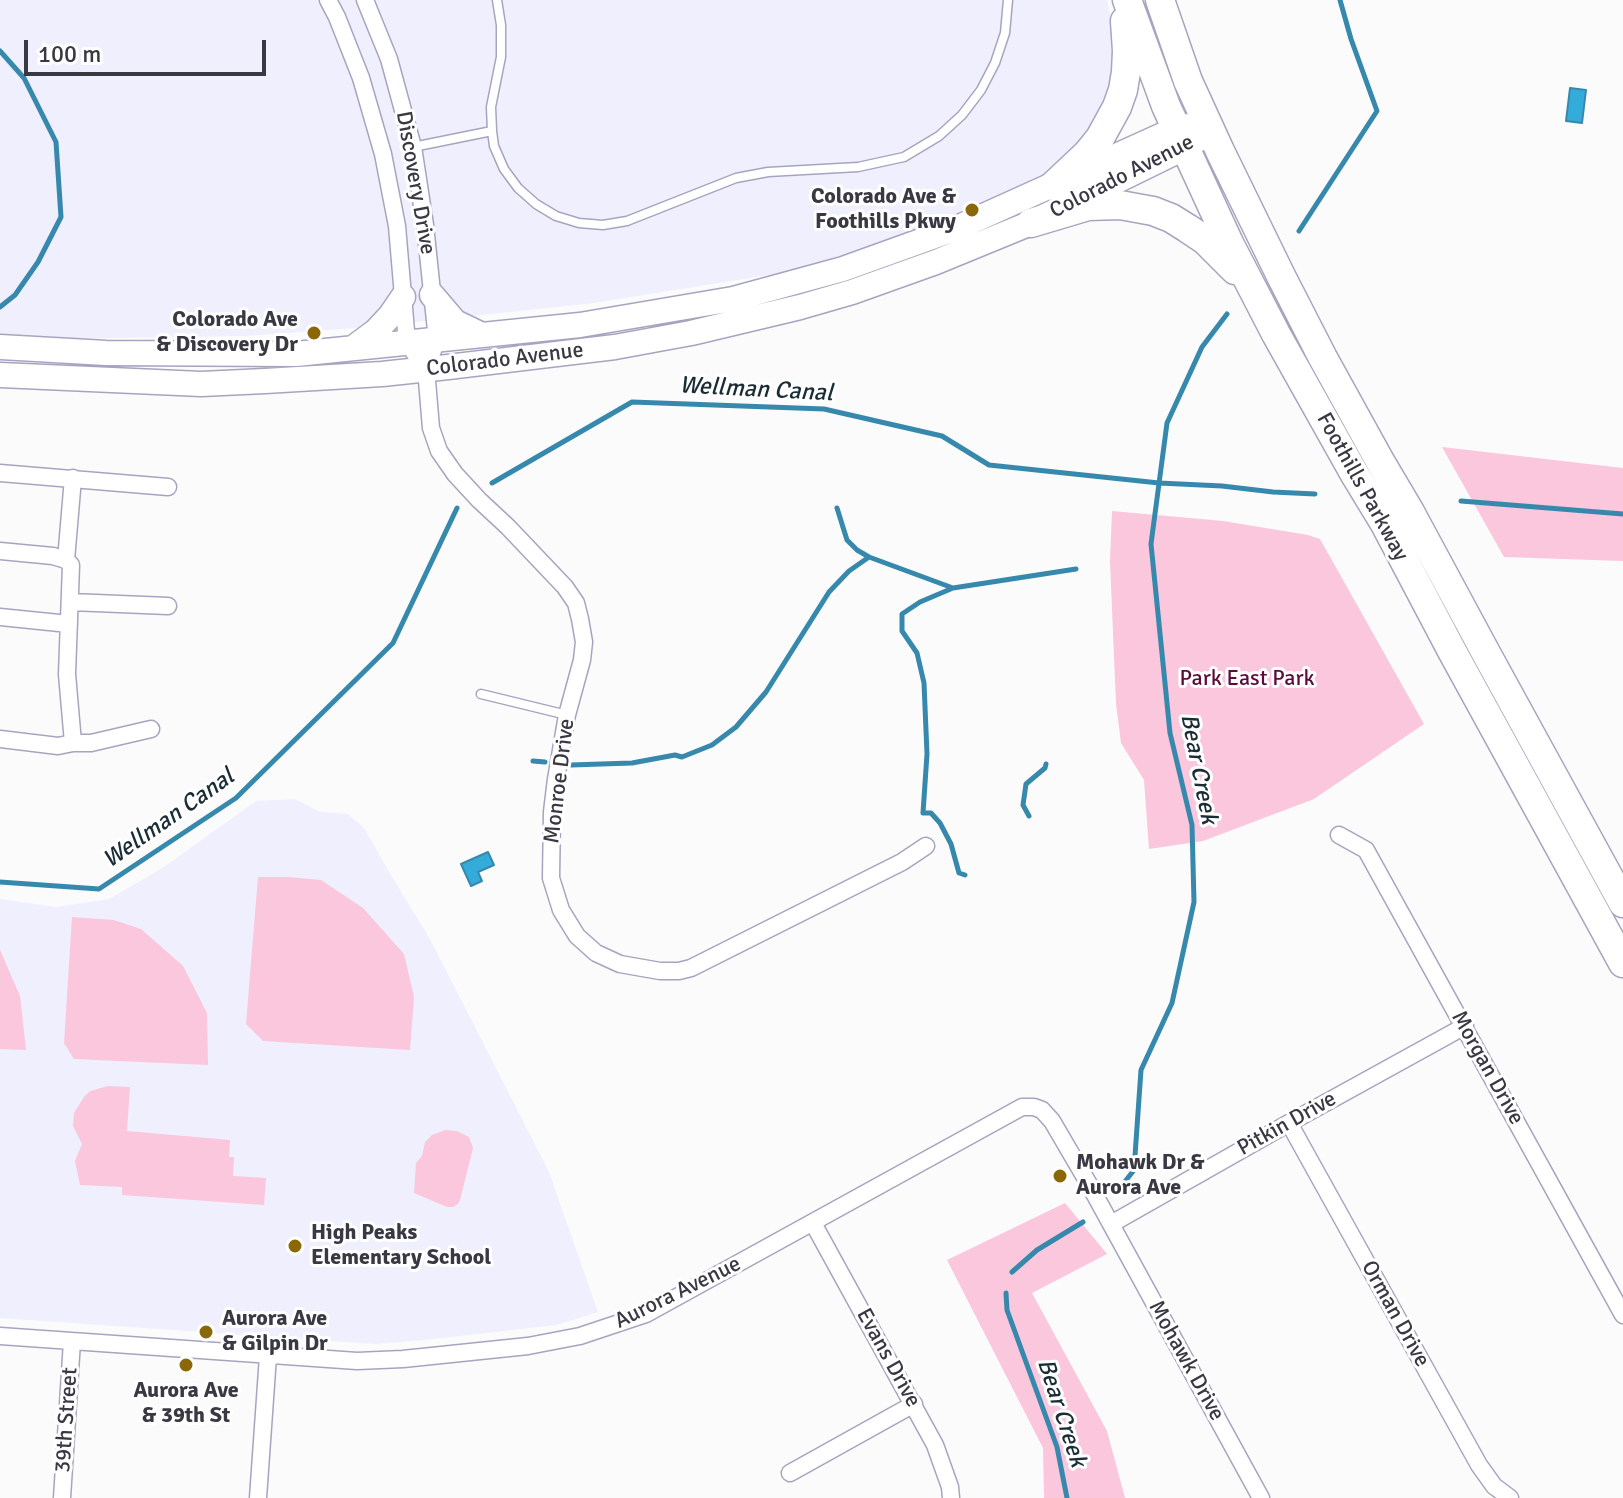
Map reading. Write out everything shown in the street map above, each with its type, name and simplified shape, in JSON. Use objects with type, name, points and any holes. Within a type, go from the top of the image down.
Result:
[{"type":"highway","name":"Foothills Parkway","points":[[1124,0],[1180,138],[1276,334],[1385,524],[1623,963]]},
{"type":"highway","points":[[1053,186],[1100,138],[1117,107],[1127,51],[1124,0]]},
{"type":"highway","name":"Foothills Parkway","points":[[1160,0],[1188,81],[1323,358],[1623,903]]},
{"type":"highway","points":[[1031,223],[1072,210],[1103,205],[1135,207],[1171,218],[1205,240],[1236,272],[1276,334]]},
{"type":"main road","name":"Colorado Avenue","points":[[0,347],[106,353],[280,354],[580,325],[733,299],[843,269],[957,228],[1053,186],[1180,138],[1200,138],[1209,127]]},
{"type":"main road","name":"Colorado Avenue","points":[[0,375],[201,384],[382,374],[615,347],[691,333],[852,292],[936,262],[1031,223],[1180,138]]},
{"type":"main road","points":[[432,295],[455,322],[482,335]]},
{"type":"main road","points":[[353,348],[376,331],[403,297]]},
{"type":"street","name":"Discovery Drive","points":[[328,0],[361,78],[383,154],[397,226],[407,343]]},
{"type":"street","name":"Discovery Drive","points":[[365,0],[389,59],[413,147],[437,340],[426,369]]},
{"type":"street","points":[[407,343],[426,369]]},
{"type":"street","name":"Monroe Drive","points":[[426,369],[431,428],[439,451],[471,491],[565,587],[576,603],[584,642],[556,779],[551,878],[561,910],[577,936],[596,953],[620,964],[660,971],[691,968],[902,862],[926,846]]},
{"type":"street","points":[[0,473],[168,487]]},
{"type":"street","points":[[66,560],[73,478]]},
{"type":"street","points":[[0,551],[53,556],[71,565],[67,674],[73,743]]},
{"type":"street","points":[[71,602],[168,606]]},
{"type":"street","points":[[0,617],[69,624]]},
{"type":"street","points":[[0,739],[58,746],[91,743],[151,729]]},
{"type":"street","name":"Morgan Drive","points":[[1339,835],[1366,850],[1623,1315]]},
{"type":"street","name":"Pitkin Drive","points":[[1111,1224],[1465,1026]]},
{"type":"street","name":"Aurora Avenue","points":[[0,1336],[357,1361],[528,1346],[580,1336],[646,1314],[1022,1107],[1042,1110],[1052,1121],[1111,1224]]},
{"type":"street","name":"Orman Drive","points":[[1289,1123],[1479,1465],[1494,1486],[1510,1498]]},
{"type":"street","name":"Evans Drive","points":[[813,1223],[935,1445],[951,1498]]},
{"type":"street","name":"Mohawk Drive","points":[[1111,1224],[1261,1498]]},
{"type":"street","name":"39th Street","points":[[62,1498],[72,1341]]},
{"type":"street","points":[[258,1498],[268,1356]]},
{"type":"street","points":[[790,1473],[914,1404]]},
{"type":"lane","points":[[497,0],[501,57],[491,107],[494,146],[504,169],[518,188],[556,216],[579,223],[603,225],[627,221],[736,178],[768,172],[858,167],[904,157],[939,136],[962,115],[981,90],[995,63],[1005,33],[1008,0]]},
{"type":"lane","points":[[413,147],[492,131]]},
{"type":"lane","points":[[481,694],[567,715]]},
{"type":"shaded area","points":[[0,0],[1107,0],[1118,49],[1101,124],[1052,172],[936,222],[799,270],[594,303],[369,327],[245,336],[44,339],[0,336]]},
{"type":"shaded area","points":[[295,799],[320,812],[348,814],[364,828],[430,939],[549,1172],[598,1312],[556,1325],[375,1344],[0,1318],[0,899],[56,907],[109,899],[161,869],[256,801]]},
{"type":"green space","points":[[1442,447],[1623,468],[1623,561],[1504,557]]},
{"type":"green space","name":"Park East Park","points":[[1112,511],[1223,521],[1320,539],[1424,724],[1314,799],[1203,841],[1149,849],[1144,780],[1121,743],[1116,704],[1110,561]]},
{"type":"green space","points":[[258,877],[321,880],[363,908],[404,954],[414,997],[410,1050],[263,1041],[246,1024]]},
{"type":"green space","points":[[72,917],[114,920],[141,929],[183,966],[207,1013],[208,1065],[74,1059],[64,1043]]},
{"type":"green space","points":[[0,950],[20,996],[26,1050],[0,1049]]},
{"type":"green space","points":[[108,1086],[130,1087],[127,1131],[230,1140],[229,1157],[234,1157],[233,1176],[266,1178],[264,1205],[122,1195],[122,1187],[80,1185],[75,1161],[82,1144],[73,1126],[74,1113],[90,1091]]},
{"type":"green space","points":[[445,1130],[469,1137],[473,1148],[460,1200],[453,1207],[414,1193],[416,1163],[422,1156],[425,1142],[432,1135]]},
{"type":"green space","points":[[1065,1203],[1107,1254],[1032,1293],[1107,1431],[1125,1498],[1044,1498],[1043,1448],[947,1260]]},
{"type":"water","points":[[1570,88],[1586,90],[1582,123],[1566,121]]},
{"type":"water","points":[[488,852],[494,865],[478,872],[482,881],[471,886],[461,864]]},
{"type":"waterway","name":"Bear Creek","points":[[1299,231],[1377,111],[1340,0]]},
{"type":"waterway","points":[[0,51],[24,78],[56,142],[61,217],[38,262],[15,295],[0,307]]},
{"type":"waterway","name":"Bear Creek","points":[[1120,1188],[1134,1170],[1141,1070],[1172,1003],[1194,902],[1192,825],[1170,733],[1151,544],[1167,423],[1202,347],[1227,314]]},
{"type":"waterway","name":"Wellman Canal","points":[[492,483],[632,402],[824,409],[942,436],[989,465],[1159,483],[1315,494]]},
{"type":"waterway","name":"Wellman Canal","points":[[1461,501],[1623,514]]},
{"type":"waterway","name":"Wellman Canal","points":[[0,882],[99,889],[236,798],[393,643],[457,508]]},
{"type":"waterway","points":[[837,508],[847,540],[857,550],[953,588]]},
{"type":"waterway","points":[[571,765],[632,763],[675,755],[682,757],[712,745],[736,727],[766,692],[829,592],[849,571],[869,557]]},
{"type":"waterway","points":[[965,875],[959,873],[951,844],[940,823],[931,813],[923,813],[927,754],[924,683],[917,653],[902,631],[902,614],[920,602],[953,588],[1076,569]]},
{"type":"waterway","points":[[533,761],[545,762]]},
{"type":"waterway","points":[[1029,816],[1023,805],[1026,784],[1046,764]]},
{"type":"waterway","name":"Bear Creek","points":[[1012,1272],[1037,1250],[1083,1222]]},
{"type":"waterway","name":"Bear Creek","points":[[1006,1293],[1007,1310],[1057,1447],[1067,1498]]},
{"type":"place","name":"Colorado Ave & Foothills Pkwy","points":[[972,210]]},
{"type":"place","name":"Colorado Ave & Discovery Dr","points":[[314,333]]},
{"type":"place","name":"Mohawk Dr & Aurora Ave","points":[[1060,1176]]},
{"type":"place","name":"High Peaks Elementary School","points":[[295,1246]]},
{"type":"place","name":"Aurora Ave & Gilpin Dr","points":[[206,1332]]},
{"type":"place","name":"Aurora Ave & 39th St","points":[[186,1365]]}]
